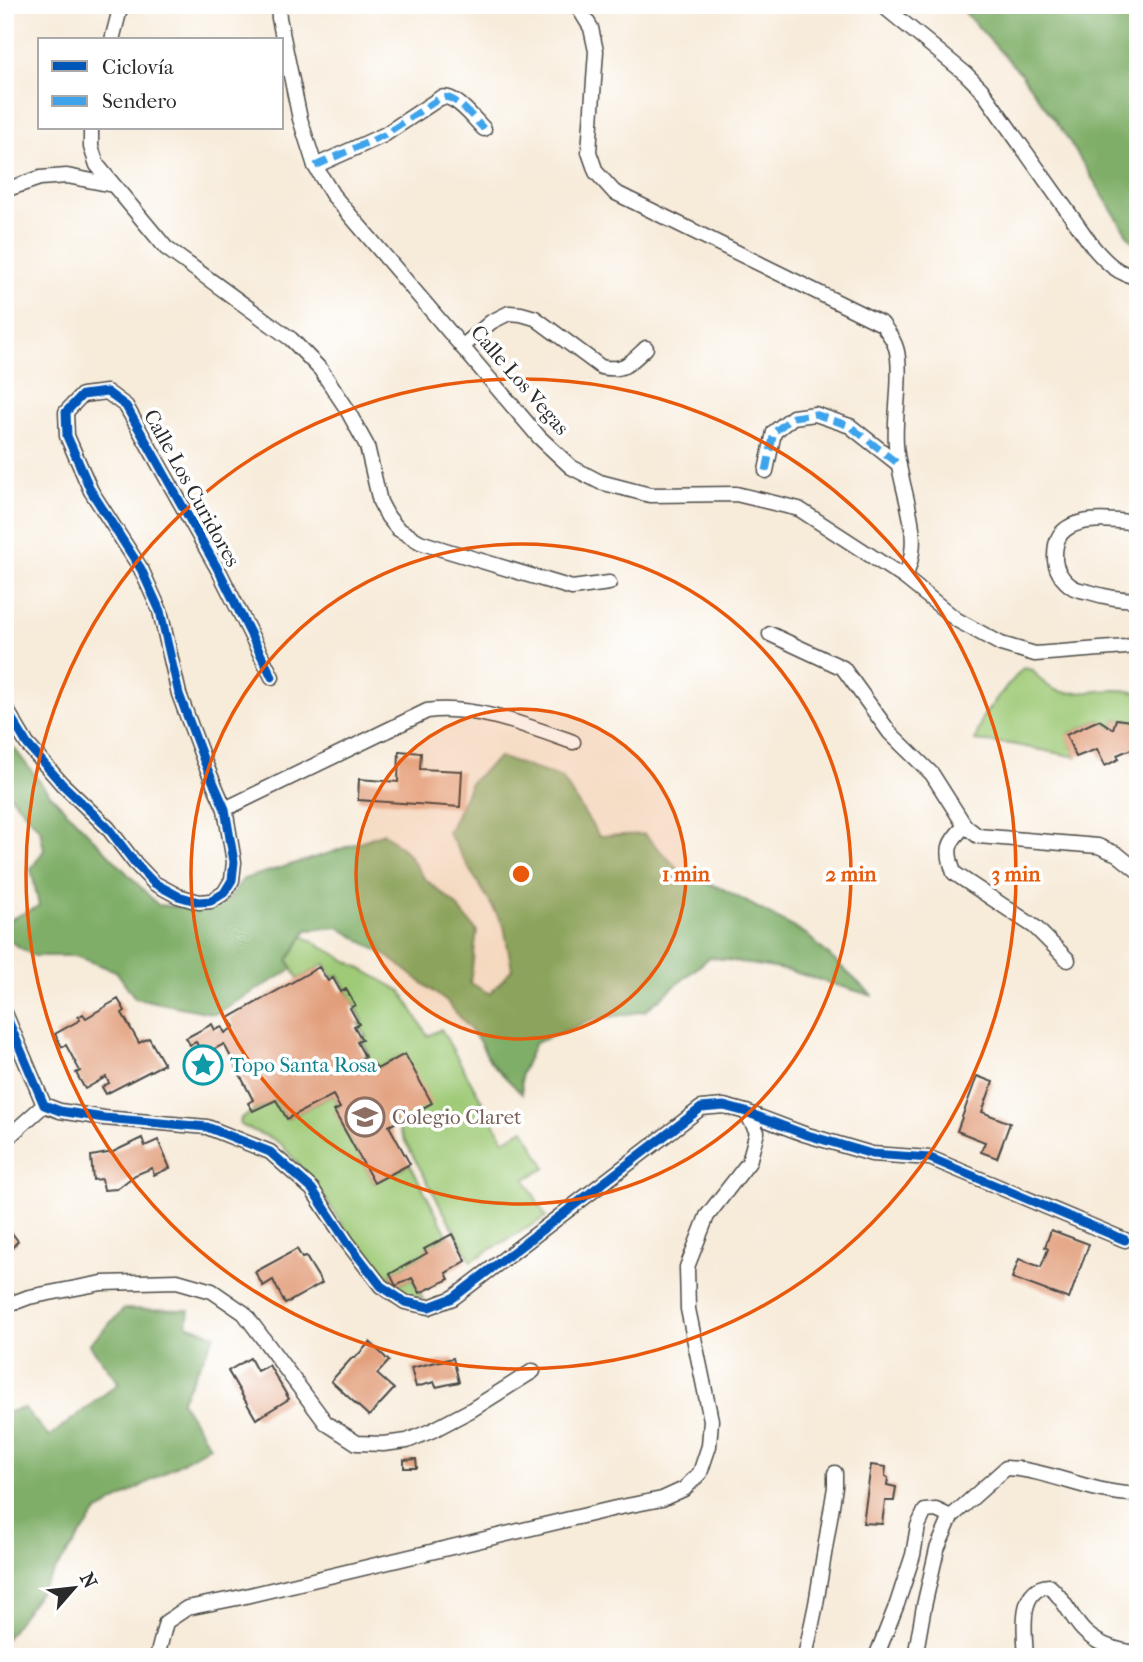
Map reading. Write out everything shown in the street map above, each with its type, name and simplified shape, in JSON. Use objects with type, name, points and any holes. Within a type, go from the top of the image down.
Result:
[{"type":"street","points":[[112,38],[121,5]]},
{"type":"street","name":"Calle Los Vegas","points":[[278,5],[283,38]]},
{"type":"street","points":[[577,5],[591,29],[596,51],[589,152],[596,172],[614,192],[883,324],[893,340],[898,358],[895,441],[897,463],[912,538],[912,552],[905,578]]},
{"type":"street","points":[[882,5],[981,89],[1093,247],[1108,264],[1128,276],[1138,277]]},
{"type":"street","name":"Calle Los Vegas","points":[[284,42],[300,119],[315,166],[332,194],[539,437],[570,467],[600,481],[650,495],[736,494],[799,509],[905,578],[957,620],[1001,644],[1035,654],[1138,644]]},
{"type":"street","points":[[315,166],[384,135],[446,96],[453,99],[484,130]]},
{"type":"street","points":[[91,130],[91,148],[97,165],[166,248],[290,339],[321,370],[345,405],[367,446],[380,502],[398,529],[420,542],[572,588],[609,583]]},
{"type":"street","points":[[5,190],[40,178],[67,176],[113,185]]},
{"type":"street","points":[[462,347],[491,322],[509,313],[535,318],[601,367],[612,370],[627,366],[646,348]]},
{"type":"street","name":"Calle Los Curidores","points":[[5,707],[27,744],[62,784],[108,828],[154,883],[178,896],[199,902],[211,901],[224,893],[232,880],[234,862],[225,809],[179,694],[160,611],[141,569],[91,491],[67,436],[66,412],[82,395],[107,392],[126,406],[220,573],[272,677]]},
{"type":"street","points":[[766,471],[774,432],[793,416],[816,414],[850,426],[897,463]]},
{"type":"street","points":[[1138,523],[1101,520],[1072,526],[1060,534],[1055,546],[1055,562],[1060,575],[1074,587],[1112,599],[1138,600]]},
{"type":"street","points":[[770,634],[843,668],[890,733],[932,774],[965,826],[978,836],[1098,846],[1117,854],[1138,872]]},
{"type":"street","points":[[225,809],[427,711],[453,710],[507,719],[573,742]]},
{"type":"street","points":[[965,826],[954,837],[948,849],[954,873],[1035,927],[1068,960]]},
{"type":"street","points":[[5,1013],[44,1105],[60,1111],[104,1118],[207,1127],[270,1152],[312,1189],[347,1242],[381,1286],[405,1303],[429,1307],[453,1298],[701,1108],[724,1106],[872,1154],[930,1158],[1125,1240]]},
{"type":"street","points":[[5,1140],[44,1105]]},
{"type":"street","points":[[157,1657],[166,1622],[187,1608],[662,1499],[684,1489],[700,1473],[709,1446],[711,1420],[688,1309],[687,1267],[707,1216],[748,1162],[757,1132],[746,1112]]},
{"type":"street","points":[[5,1306],[29,1297],[102,1283],[177,1281],[212,1291],[244,1312],[326,1423],[356,1443],[407,1441],[471,1409],[533,1371]]},
{"type":"street","points":[[915,1657],[937,1549],[951,1517],[1006,1468],[1023,1469],[1118,1495],[1138,1494]]},
{"type":"street","points":[[805,1657],[835,1487],[835,1473]]},
{"type":"street","points":[[876,1657],[897,1604],[913,1555],[918,1526],[925,1511],[936,1510],[951,1517]]},
{"type":"street","points":[[1026,1657],[1024,1624],[1027,1605],[1033,1592],[1040,1587],[1049,1586],[1059,1594],[1082,1629],[1097,1643],[1138,1653]]},
{"type":"green space","points":[[958,5],[1138,5],[1138,247],[1128,236],[1064,133],[1020,73]]},
{"type":"green space","points":[[1023,668],[1033,670],[1044,683],[1055,690],[1067,693],[1123,690],[1138,693],[1138,722],[1116,719],[1113,729],[1099,720],[1067,735],[1076,757],[1011,744],[975,741],[982,718]]},
{"type":"green space","points":[[5,736],[46,790],[158,905],[199,909],[228,900],[243,879],[330,853],[384,833],[407,853],[425,879],[456,905],[477,931],[470,983],[490,994],[512,969],[504,926],[448,833],[471,782],[499,757],[562,778],[599,836],[644,834],[684,875],[723,889],[806,934],[873,996],[790,971],[710,957],[645,1011],[593,1020],[535,1043],[521,1074],[522,1094],[491,1063],[478,1039],[448,1003],[390,958],[338,927],[307,930],[288,960],[293,969],[215,1014],[135,998],[116,971],[75,956],[34,956],[6,939],[9,920],[39,906],[31,869],[44,850],[40,829],[5,790]]},
{"type":"green space","points":[[303,936],[401,991],[428,1036],[441,1029],[504,1140],[524,1129],[546,1168],[525,1179],[546,1217],[471,1261],[395,1123],[405,1054],[377,1069],[374,1064],[363,1068],[358,1060],[369,1054],[362,1040],[366,1037],[359,1024],[363,1021],[339,975],[333,978],[325,964],[298,979],[288,960]]},
{"type":"green space","points":[[333,1095],[340,1108],[335,1112],[374,1183],[410,1164],[448,1236],[425,1249],[427,1253],[390,1274],[396,1286],[412,1278],[423,1299],[392,1295],[312,1180],[282,1145],[240,1125],[241,1118],[276,1100],[287,1119]]},
{"type":"green space","points":[[124,1309],[189,1310],[187,1325],[215,1335],[181,1401],[210,1446],[97,1512],[5,1640],[5,1413],[24,1408],[49,1437],[119,1383],[89,1344]]},
{"type":"building","points":[[1116,719],[1138,722],[1138,761],[1131,749],[1117,755],[1119,759],[1105,766],[1097,749],[1076,757],[1066,735],[1099,720],[1113,729]]},
{"type":"building","points":[[399,751],[421,753],[420,769],[462,771],[460,807],[358,800],[359,779],[398,782]]},
{"type":"building","points":[[319,967],[328,981],[333,978],[341,992],[346,989],[355,1005],[350,1008],[359,1024],[354,1026],[362,1040],[357,1042],[365,1057],[358,1060],[363,1068],[374,1064],[377,1069],[405,1054],[432,1103],[389,1126],[410,1164],[374,1183],[334,1111],[340,1108],[333,1095],[287,1119],[276,1100],[253,1111],[248,1103],[253,1100],[224,1044],[203,1055],[196,1042],[190,1045],[186,1038],[212,1024],[215,1030],[222,1027],[225,1033],[234,1027],[229,1018]]},
{"type":"building","points":[[118,999],[125,1011],[122,1013],[139,1043],[149,1038],[164,1064],[106,1094],[102,1087],[109,1083],[106,1077],[85,1089],[76,1073],[80,1071],[66,1045],[62,1047],[55,1034],[80,1020],[78,1017],[83,1014],[86,1018]]},
{"type":"building","points":[[977,1076],[993,1082],[982,1112],[1010,1123],[997,1158],[981,1152],[985,1142],[957,1131]]},
{"type":"building","points":[[142,1138],[145,1146],[158,1140],[170,1168],[154,1175],[152,1168],[135,1175],[117,1189],[104,1190],[102,1179],[93,1180],[91,1156],[113,1152]]},
{"type":"building","points":[[5,1224],[18,1241],[5,1256]]},
{"type":"building","points":[[1051,1230],[1089,1244],[1069,1299],[1012,1278],[1019,1259],[1041,1267]]},
{"type":"building","points":[[452,1234],[466,1261],[446,1273],[449,1279],[420,1293],[412,1278],[396,1286],[390,1274],[427,1253],[424,1249]]},
{"type":"building","points":[[297,1249],[302,1258],[306,1257],[322,1283],[285,1304],[273,1280],[263,1286],[255,1272]]},
{"type":"building","points":[[370,1342],[389,1361],[377,1374],[394,1389],[369,1416],[331,1381]]},
{"type":"building","points":[[250,1358],[257,1371],[269,1365],[289,1399],[256,1419],[228,1371]]},
{"type":"building","points":[[453,1358],[459,1382],[436,1387],[434,1382],[416,1387],[411,1368]]},
{"type":"building","points":[[416,1459],[417,1468],[404,1468],[404,1460]]},
{"type":"building","points":[[871,1465],[886,1467],[887,1485],[896,1487],[894,1501],[885,1501],[882,1524],[863,1523]]},
{"type":"marked path","points":[[315,166],[384,135],[440,98],[446,97],[458,103],[484,129]]},
{"type":"marked path","points":[[766,471],[774,432],[793,417],[815,414],[850,426],[897,463]]},
{"type":"cycle path","points":[[5,707],[27,744],[62,784],[108,828],[154,883],[178,896],[199,902],[211,901],[224,893],[232,880],[234,862],[225,809],[179,694],[160,611],[141,569],[91,491],[67,436],[66,412],[82,395],[107,392],[126,406],[220,573],[272,677]]},
{"type":"cycle path","points":[[5,1013],[44,1105],[60,1111],[104,1118],[207,1127],[270,1152],[312,1189],[347,1242],[381,1286],[405,1302],[429,1307],[453,1298],[701,1108],[724,1106],[872,1154],[930,1158],[1125,1240]]},
{"type":"place","name":"Topo Santa Rosa","points":[[203,1065]]},
{"type":"place","name":"Colegio Claret","points":[[365,1117]]}]
